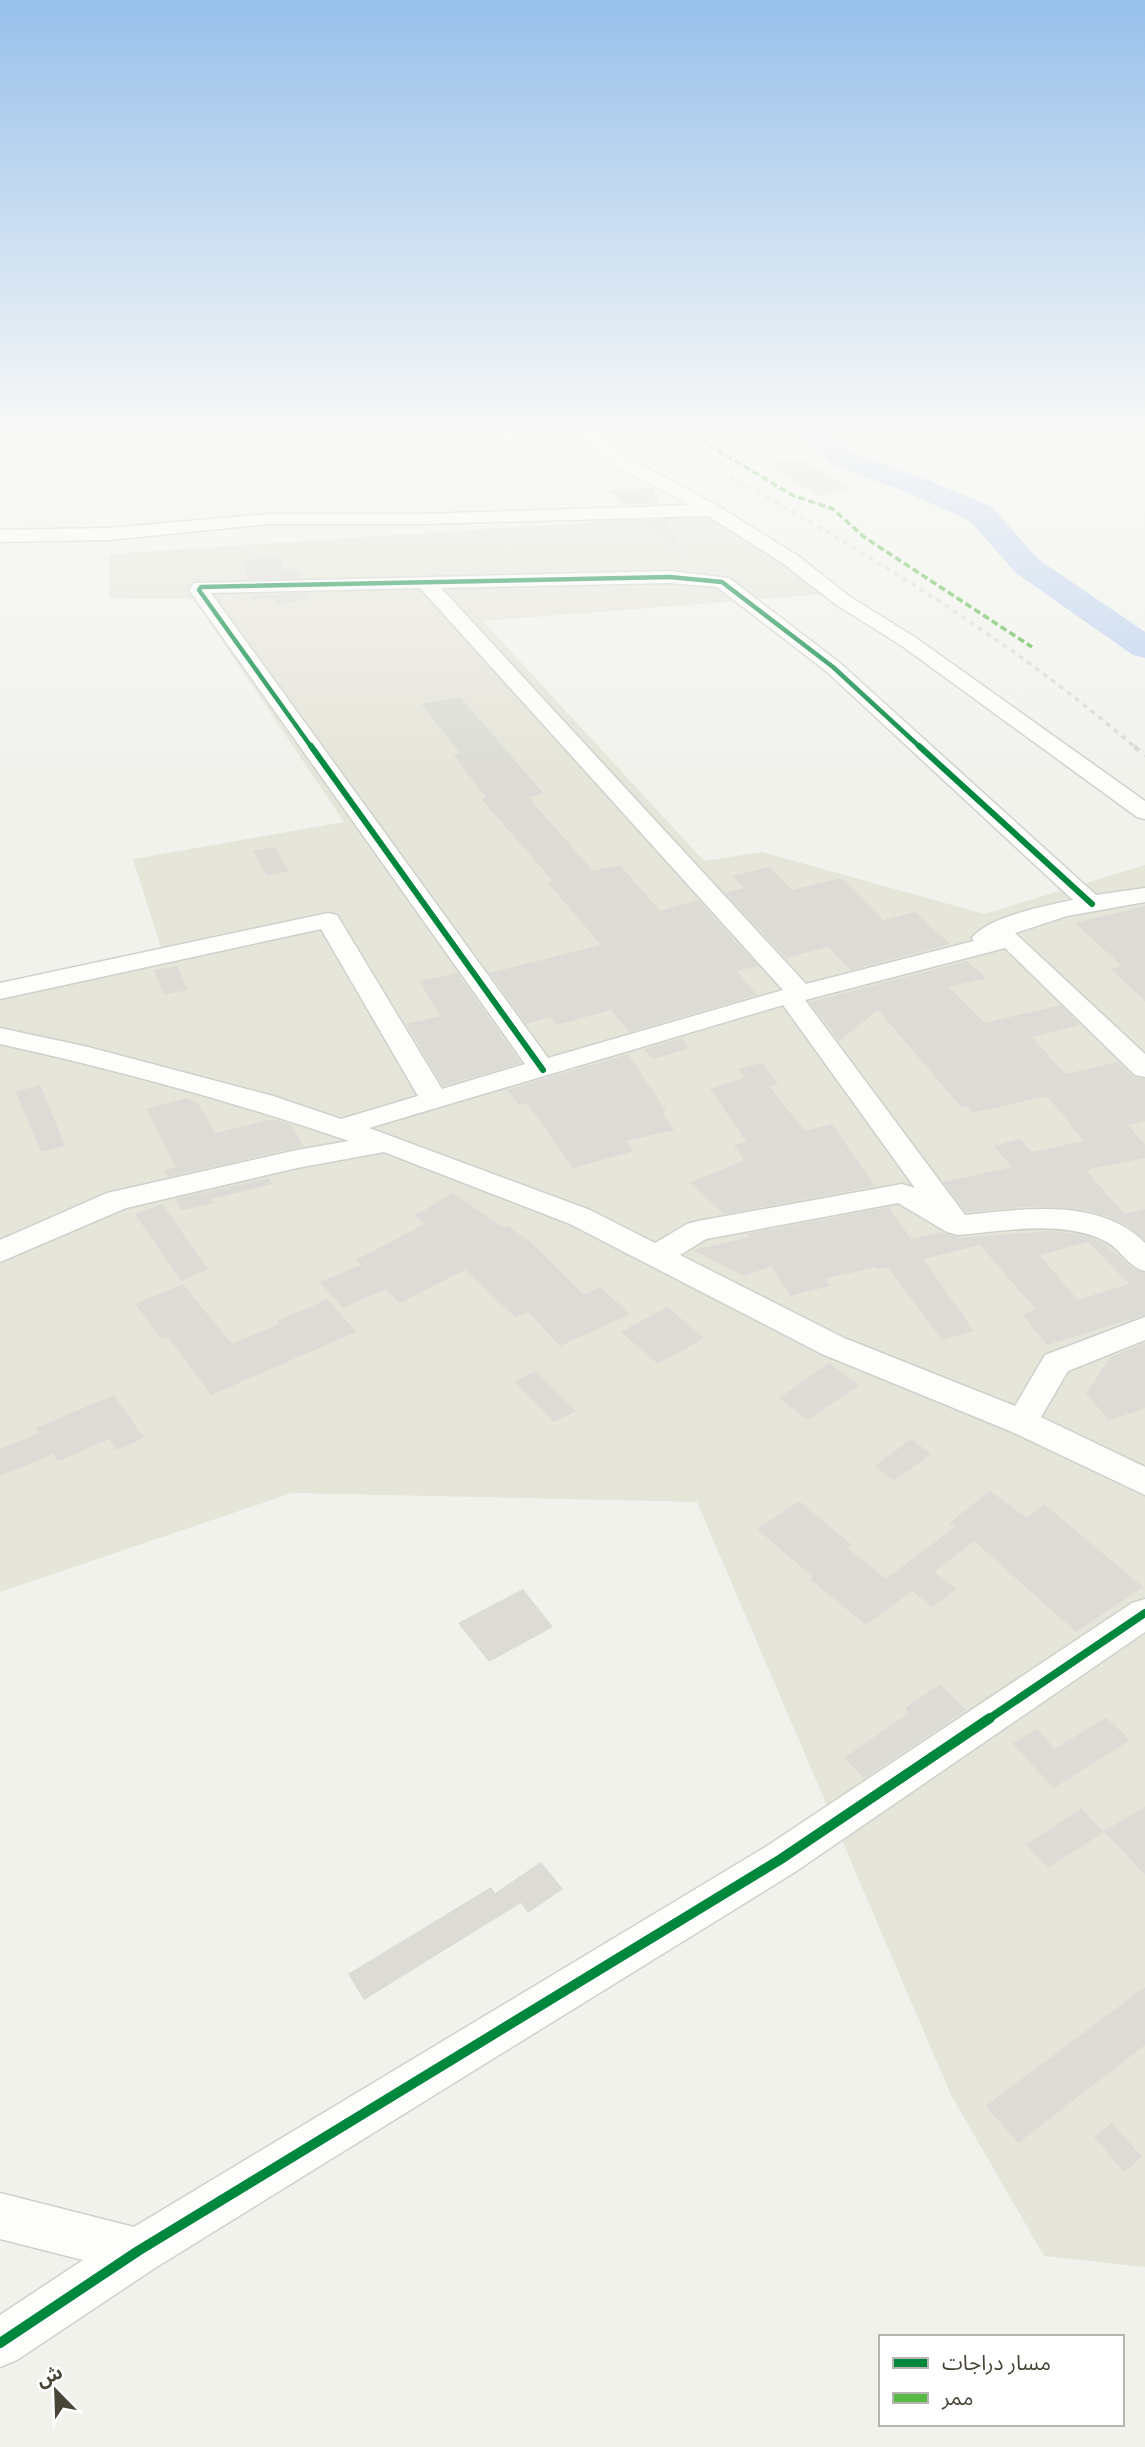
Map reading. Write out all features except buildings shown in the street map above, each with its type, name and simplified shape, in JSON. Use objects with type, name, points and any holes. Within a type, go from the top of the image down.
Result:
[{"type":"street","points":[[763,542],[791,560],[842,600],[909,642],[1145,812]]},
{"type":"street","points":[[542,1070],[199,590],[211,585],[670,577],[722,582],[833,667],[1092,904]]},
{"type":"street","points":[[426,583],[795,995],[958,1225]]},
{"type":"street","points":[[964,951],[996,931],[1092,904],[1145,895]]},
{"type":"street","points":[[0,991],[328,920],[435,1101]]},
{"type":"street","points":[[340,1128],[795,995],[1010,939],[1145,1069]]},
{"type":"street","points":[[0,1036],[263,1102],[385,1143],[580,1217],[833,1346],[1022,1422],[1145,1482]]},
{"type":"street","points":[[0,1252],[117,1200],[298,1159],[385,1143]]},
{"type":"street","points":[[656,1256],[698,1231],[902,1193],[958,1225],[1024,1219],[1092,1223],[1121,1236],[1145,1261]]},
{"type":"street","points":[[1022,1422],[1056,1363],[1145,1328]]},
{"type":"street","points":[[0,2343],[138,2251],[781,1859],[1145,1613]]},
{"type":"street","points":[[0,2216],[138,2251]]},
{"type":"shaded area","points":[[287,542],[752,542],[826,594],[483,621],[704,861],[762,852],[984,914],[1145,865],[1145,2267],[1044,2256],[952,2097],[697,1502],[292,1493],[0,1592],[0,983],[161,948],[133,859],[344,822],[194,599],[109,598],[109,554]]},
{"type":"waterway","points":[[1006,542],[1027,566],[1145,648]]},
{"type":"railway","points":[[844,542],[960,615],[1020,657],[1136,748]]},
{"type":"railway","points":[[1134,746],[1145,756]]},
{"type":"marked path","points":[[872,542],[1032,647]]},
{"type":"cycle path","points":[[543,1070],[199,590],[201,587],[670,577],[722,582],[833,667],[1092,904]]},
{"type":"cycle path","points":[[0,2343],[138,2251],[781,1859],[1145,1613]]}]
